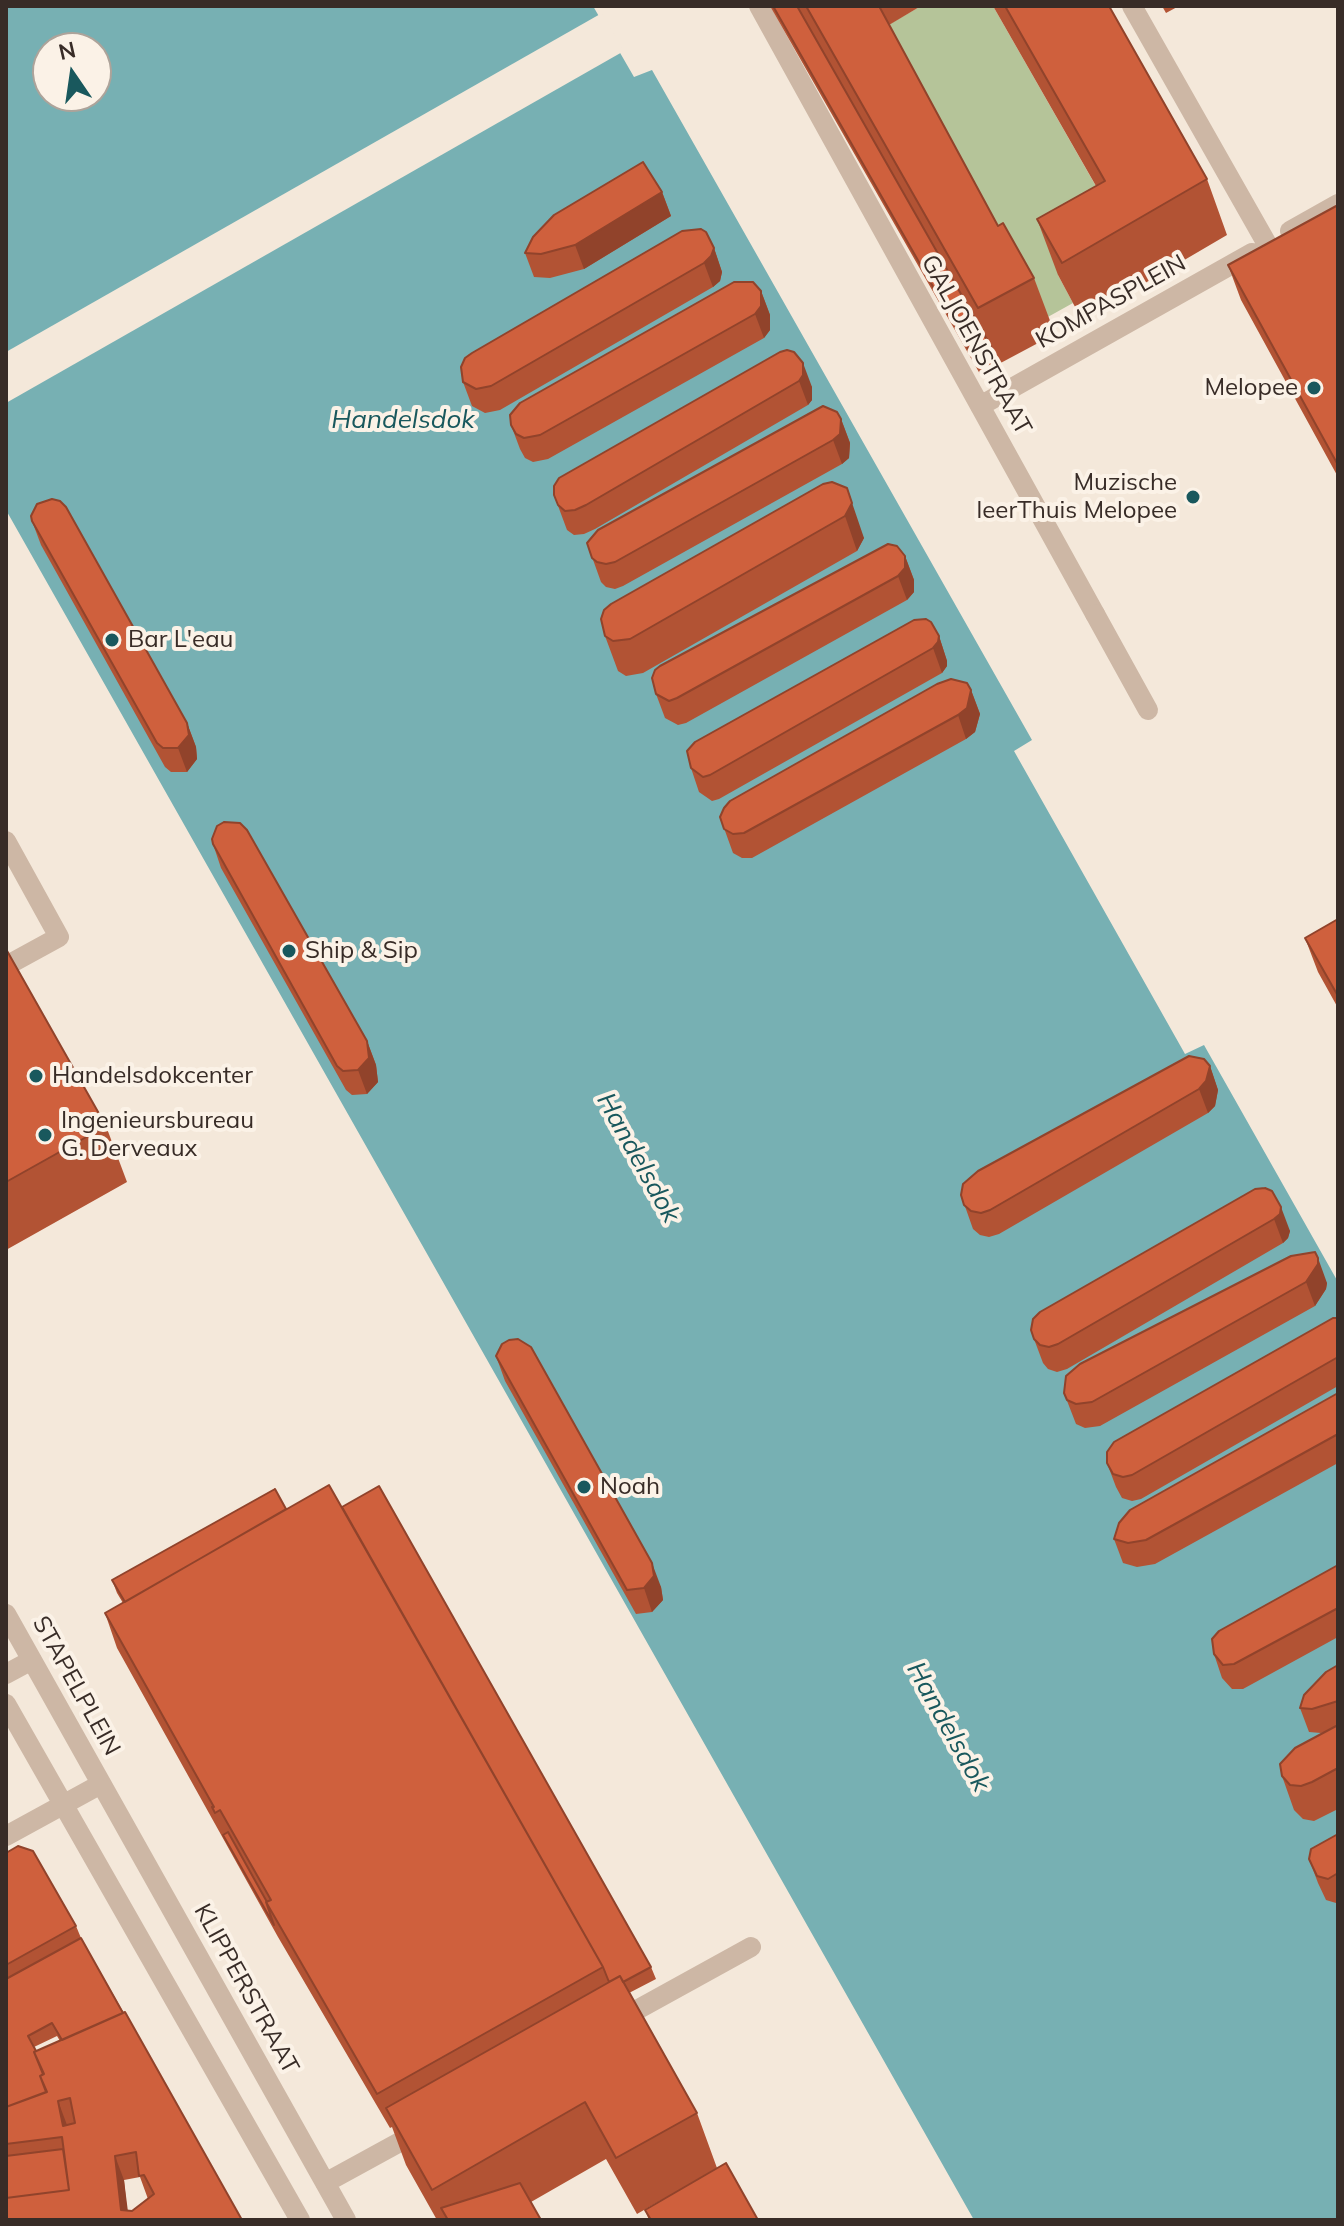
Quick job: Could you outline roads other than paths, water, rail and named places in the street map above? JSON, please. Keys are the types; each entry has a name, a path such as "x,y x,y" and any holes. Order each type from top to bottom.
{"street":[{"name":"GALJOENSTRAAT","path":"759,6 1148,710"},
{"path":"1132,6 1267,244"},
{"name":"KOMPASPLEIN","path":"980,406 1338,204"},
{"path":"6,841 59,937 6,966"},
{"name":"STAPELPLEIN","path":"6,1614 101,1784"},
{"path":"6,1674 32,1660"},
{"path":"6,1704 300,2220"},
{"path":"6,1836 101,1784"},
{"name":"KLIPPERSTRAAT","path":"101,1784 346,2220"},
{"path":"600,2031 751,1947"},
{"path":"325,2183 435,2122"}],"water":[{"name":"Handelsdok","path":"6,6 593,6 634,77 652,70 1032,740 1014,751 1185,1054 1204,1045 1338,1282 1338,2220 974,2220 6,510"}],"place":[{"name":"Melopee","path":"1314,388"},
{"name":"Muzische leerThuis Melopee","path":"1193,497"},
{"name":"Bar L'eau","path":"112,640"},
{"name":"Ship & Sip","path":"289,951"},
{"name":"Handelsdokcenter","path":"36,1076"},
{"name":"Ingenieursbureau G. Derveaux","path":"45,1135"},
{"name":"Noah","path":"584,1487"}]}
